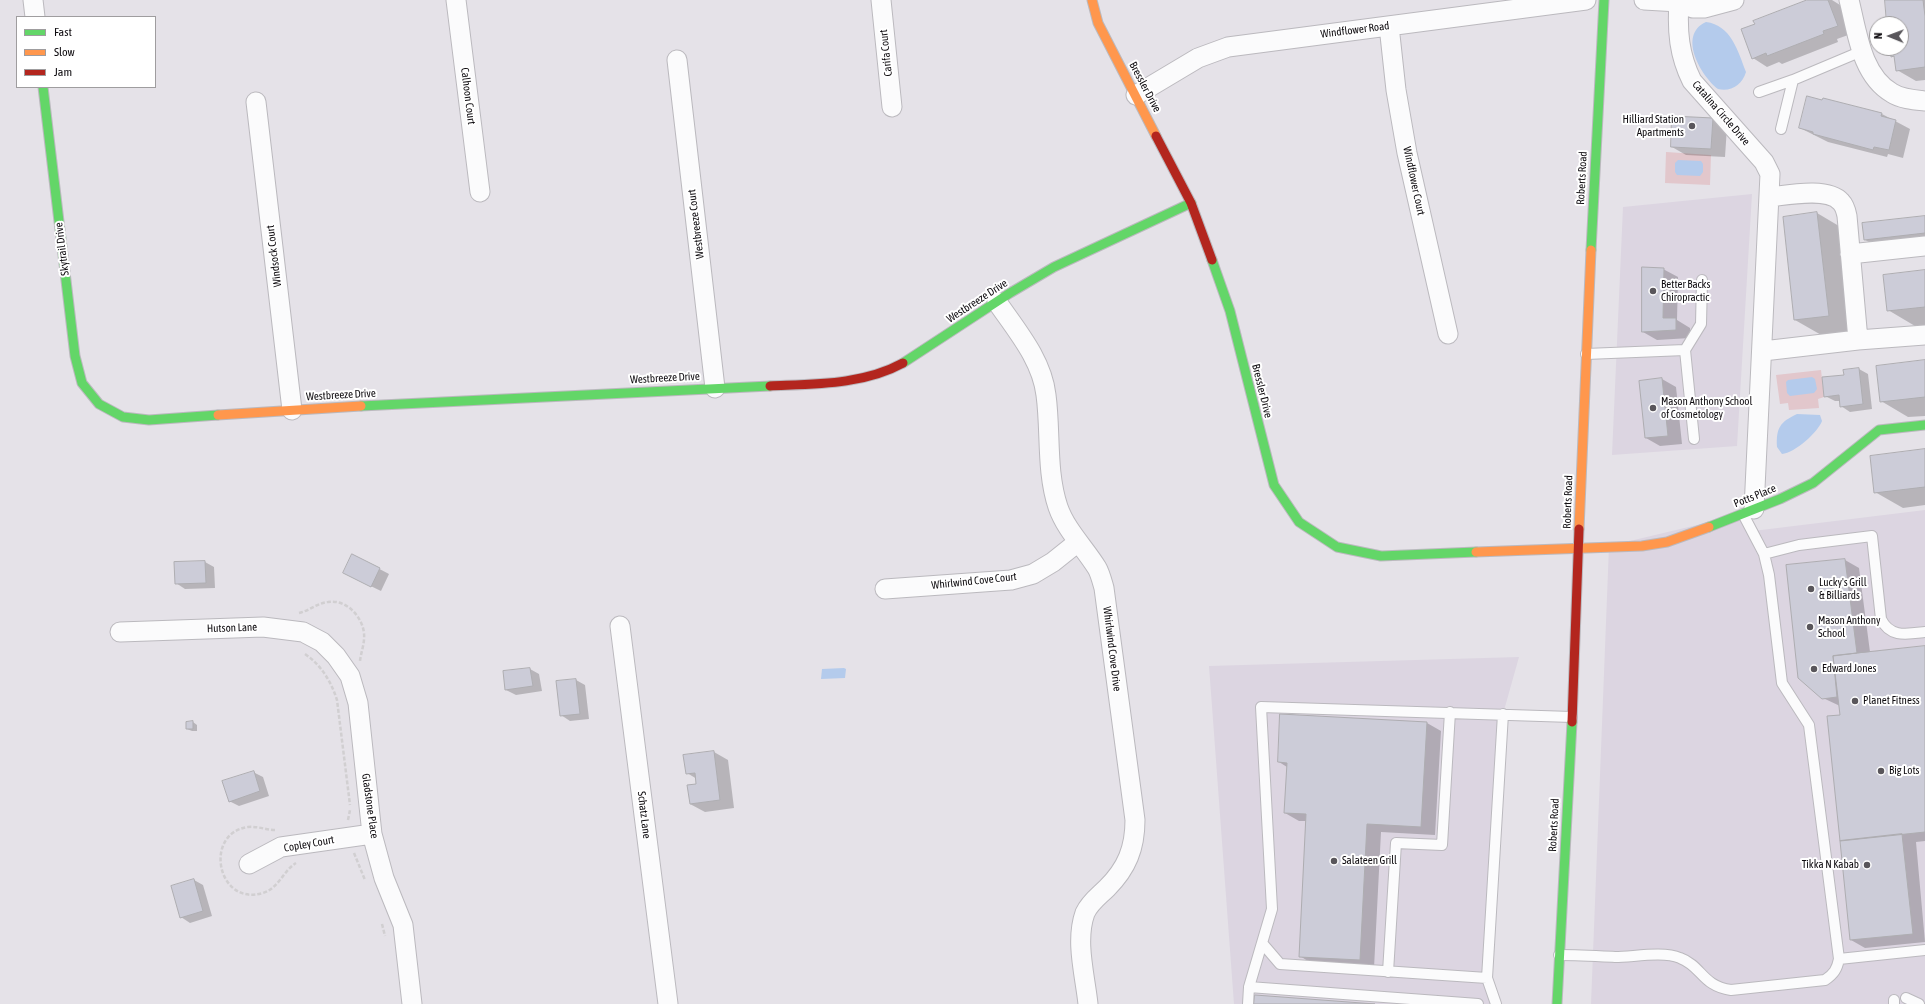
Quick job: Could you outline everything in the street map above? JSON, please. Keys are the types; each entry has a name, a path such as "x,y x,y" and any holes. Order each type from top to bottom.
{"street":[{"path":"33,0 35,16"},
{"name":"Calhoon Court","path":"456,0 480,192"},
{"name":"Carifa Court","path":"881,0 892,107"},
{"name":"Bressler Drive","path":"1092,0 1098,23 1192,203 1230,311 1274,485 1299,522 1337,547 1381,556 1578,548"},
{"name":"Windflower Road","path":"1136,95 1198,58 1228,47 1270,40 1586,0"},
{"name":"Roberts Road","path":"1557,1004 1572,717 1586,354 1604,0"},
{"path":"1644,0 1680,1 1693,8 1704,8 1734,0"},
{"path":"1849,0 1867,66 1880,84 1893,94 1914,100 1925,101"},
{"name":"Catalina Circle Drive","path":"1680,1 1678,34 1679,48 1684,66 1692,81 1768,166 1770,174 1763,351 1748,512"},
{"name":"Windflower Court","path":"1389,26 1396,90 1407,153 1448,334"},
{"name":"Westbreeze Court","path":"677,60 715,388"},
{"name":"Skytrail Drive","path":"43,88 74,356 82,383 99,404"},
{"name":"Windsock Court","path":"256,102 292,410"},
{"path":"1770,197 1808,194 1828,195 1841,202 1847,216 1858,340"},
{"name":"Westbreeze Drive","path":"99,404 122,417 149,420 292,410 818,384 846,381 875,374 913,357 1054,267 1192,203"},
{"path":"1850,254 1925,246"},
{"name":"Whirlwind Cove Drive","path":"998,302 1030,350 1040,371 1046,394 1053,486 1058,506 1065,524 1098,569 1104,588 1135,820 1135,839 1130,857 1107,888 1095,898 1086,911 1081,927 1081,943 1088,1004"},
{"path":"1763,351 1858,340 1925,335"},
{"name":"Potts Place","path":"1578,548 1642,546 1666,542 1694,533 1748,512 1813,483 1877,431 1925,425"},
{"name":"Whirlwind Cove Court","path":"885,589 1011,580 1033,574 1053,562 1078,542"},
{"name":"Schatz Lane","path":"620,626 668,1004"},
{"name":"Hutson Lane","path":"120,632 263,627 303,632 322,642 336,656"},
{"name":"Gladstone Place","path":"336,656 350,676 358,703 372,834 384,878 403,925 412,1004"},
{"name":"Copley Court","path":"249,864 281,847 372,834"}],"lane":[{"path":"1759,92 1793,80 1862,51"},
{"path":"1781,129 1793,80"},
{"path":"1694,439 1685,350 1701,324 1702,280"},
{"path":"1586,354 1685,350"},
{"path":"1559,955 1668,955 1680,958 1689,964 1708,982 1719,988 1731,990 1825,980 1838,968 1840,959 1810,725 1782,683 1770,582 1764,554 1748,512"},
{"path":"1764,554 1799,545 1872,536 1881,619 1884,626 1891,632 1899,634 1925,632"},
{"path":"1248,1004 1249,987 1272,909 1261,707 1572,717"},
{"path":"1388,972 1396,842 1442,845 1450,712"},
{"path":"1496,1004 1487,978 1503,714"},
{"path":"1262,943 1280,964 1487,978"},
{"path":"1840,959 1925,950"},
{"path":"1249,987 1478,1004"},
{"path":"1906,998 1919,1004"}],"path":[{"path":"297,613 306,611 326,602 344,604 355,612 364,632 360,666"},
{"path":"302,652 312,659 324,671 333,687 337,700 351,812 348,820 341,822"},
{"path":"278,830 247,827 234,832 226,840 221,852 220,863 223,875 230,885 238,892 251,895 263,893 275,887 289,868 298,862"},
{"path":"346,854 354,853 368,887"},
{"path":"381,919 386,938"}],"shaded area":[{"path":"1666,152 1711,155 1710,185 1665,183"},
{"path":"1752,194 1737,446 1612,455 1623,207"},
{"path":"1821,370 1824,397 1818,399 1819,408 1789,410 1788,403 1780,404 1776,375"},
{"path":"1925,510 1925,1004 1591,1004 1609,546 1743,514 1753,531"},
{"path":"1519,657 1503,714 1487,978 1496,1004 1234,1004 1209,666"}],"water":[{"path":"1706,22 1715,24 1728,34 1740,56 1746,72 1742,81 1732,88 1723,90 1718,89 1711,83 1699,66 1695,56 1693,36 1697,28"},
{"path":"1678,160 1701,161 1703,164 1703,172 1700,176 1677,175 1675,172 1675,163"},
{"path":"1812,377 1815,379 1817,389 1814,393 1790,396 1787,393 1786,382 1788,380"},
{"path":"1797,414 1820,415 1822,421 1816,431 1799,446 1787,453 1782,454 1777,447 1778,430 1783,423"},
{"path":"822,669 846,669 845,678 821,679"}],"building":[{"path":"1807,0 1828,0 1838,26 1823,31 1824,34 1767,56 1766,53 1752,59 1741,29 1755,24 1753,21"},
{"path":"1885,0 1923,0 1925,16 1925,67 1896,71 1894,56 1909,56 1909,16 1886,16"},
{"path":"1807,96 1822,100 1823,98 1882,113 1881,116 1896,120 1889,150 1874,147 1873,150 1813,134 1813,132 1799,128"},
{"name":"Hilliard Station Apartments","path":"1672,116 1713,118 1711,149 1671,147"},
{"path":"1817,212 1829,316 1794,320 1783,217"},
{"path":"1925,216 1925,233 1864,240 1862,223"},
{"name":"Better Backs Chiropractic","path":"1642,267 1664,268 1663,318 1676,318 1676,330 1642,332"},
{"path":"1925,270 1925,307 1887,311 1883,275"},
{"path":"1925,360 1925,397 1880,402 1876,366"},
{"path":"1859,368 1863,404 1840,407 1839,395 1824,397 1822,377 1844,375 1843,370"},
{"name":"Mason Anthony School of Cosmetology","path":"1662,378 1668,436 1645,438 1639,381"},
{"path":"1925,449 1925,487 1874,493 1870,456"},
{"path":"352,554 380,568 371,587 343,573"},
{"path":"1845,559 1857,653 1833,656 1837,697 1822,699 1798,678 1786,565"},
{"path":"205,561 206,583 175,584 174,562"},
{"path":"1925,646 1925,832 1840,841 1827,716 1840,715 1833,656"},
{"path":"530,668 533,686 505,690 503,671"},
{"path":"576,679 580,714 560,716 556,681"},
{"path":"1280,714 1427,722 1421,827 1367,824 1360,960 1299,957 1306,814 1284,813 1287,763 1278,762"},
{"path":"193,721 193,729 186,729 186,722"},
{"path":"714,751 720,800 690,804 687,785 696,784 695,773 686,774 683,755"},
{"path":"254,771 260,791 229,802 222,781"},
{"path":"1902,834 1913,934 1850,940 1840,841"},
{"path":"194,879 203,911 180,918 171,886"},
{"path":"1255,995 1375,1004 1254,1004"}],"traffic: fast":[{"path":"1591,250 1604,0"},
{"path":"43,88 75,356 82,383 99,404 123,417 149,420 218,415"},
{"path":"903,363 1010,293 1054,267 1191,203"},
{"path":"1212,260 1230,311 1274,485 1299,522 1337,547 1381,556 1476,552"},
{"path":"361,406 770,386"},
{"path":"1709,527 1780,499 1813,483 1879,430 1925,425"},
{"path":"1557,1004 1572,722"}],"traffic: slow":[{"path":"1092,0 1098,23 1156,136"},
{"path":"1579,529 1591,250"},
{"path":"218,415 361,406"},
{"path":"1476,552 1642,546 1667,542 1709,527"}],"traffic: jam":[{"path":"1156,136 1191,203 1212,260"},
{"path":"770,386 838,382 872,376 903,363"},
{"path":"1572,722 1579,529"}],"place":[{"name":"Hilliard Station Apartments","path":"1692,126"},
{"name":"Better Backs Chiropractic","path":"1653,291"},
{"name":"Mason Anthony School of Cosmetology","path":"1653,408"},
{"name":"Lucky's Grill & Billiards","path":"1811,589"},
{"name":"Mason Anthony School","path":"1810,627"},
{"name":"Edward Jones","path":"1814,669"},
{"name":"Planet Fitness","path":"1855,701"},
{"name":"Big Lots","path":"1881,771"},
{"name":"Salateen Grill","path":"1334,861"},
{"name":"Tikka N Kabab","path":"1867,865"}]}
